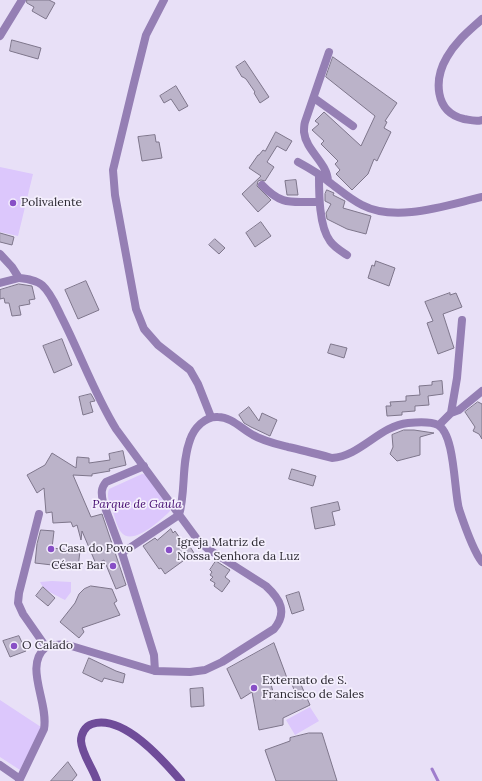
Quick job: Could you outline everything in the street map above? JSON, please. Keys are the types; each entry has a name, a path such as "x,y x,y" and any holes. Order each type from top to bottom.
{"main road":[{"path":"97,781 81,740 83,731 89,725 98,722 115,726 129,732 149,747 181,781"}],"street":[{"path":"0,36 22,0"},
{"path":"164,0 146,35 113,170 115,195 136,309 144,328 158,345 190,370 198,384 211,417"},
{"path":"482,19 458,39 446,58 440,77 438,92 442,103 448,112 459,118 476,121 482,120"},
{"path":"328,181 328,175 312,150 304,132 305,122 329,52"},
{"path":"314,98 352,126"},
{"path":"298,162 328,181 362,206 379,211 412,212 482,197"},
{"path":"319,176 319,202 326,236 330,242 347,255"},
{"path":"262,185 271,194 289,202 319,202"},
{"path":"0,254 12,267 19,278"},
{"path":"0,283 19,278 36,281 43,285 49,292 106,412 116,428 197,539 208,549 266,586 274,594 280,604 282,614 279,623 274,629 222,662 205,670 190,672 155,671 68,645 58,644 46,647 40,652 35,669 45,711 46,720 44,729 19,780 0,765"},
{"path":"450,413 457,372 462,320"},
{"path":"439,425 450,413 459,410 482,391"},
{"path":"122,554 179,515 182,506 185,459 190,439 196,428 211,417 225,418 253,436 264,441 332,458 350,454 392,427 407,423 425,422 439,425 446,435 451,448 459,509 468,533 482,562"},
{"path":"144,466 106,482 102,487 101,494 154,655 155,671"},
{"path":"39,514 19,593 18,603 46,647"}],"green space":[{"name":"Polivalente","path":"0,167 33,174 18,236 0,232"},
{"name":"Parque de Gaula","path":"142,474 147,475 170,508 170,511 153,526 139,534 126,536 121,532 117,525 108,492 109,489"},
{"path":"40,582 71,582 71,592 65,600 47,590"},
{"path":"0,700 41,727 20,770 0,757"},
{"path":"310,707 319,721 295,735 286,720"}],"building":[{"path":"27,0 49,0 55,3 46,19 32,11 34,7 27,3"},
{"path":"12,40 41,48 38,59 10,51"},
{"path":"333,57 397,103 385,121 387,122 384,128 391,132 377,161 374,159 368,174 352,190 336,174 340,170 335,164 338,161 321,144 324,141 312,130 319,124 315,121 324,112 361,146 375,116 326,77"},
{"path":"245,61 269,97 260,103 254,93 255,92 246,79 242,77 236,67"},
{"path":"176,86 188,106 179,111 171,99 164,103 160,96"},
{"path":"276,132 292,141 286,151 277,146 267,162 274,167 265,181 258,181 257,186 271,200 258,212 242,194 261,176 249,168 258,155 263,150 265,151"},
{"path":"155,135 156,142 159,142 162,158 142,161 138,137"},
{"path":"296,180 298,195 287,195 285,181"},
{"path":"327,190 345,201 343,208 371,216 366,234 347,229 327,219 326,213 331,204 325,201 325,194"},
{"path":"261,222 271,236 255,247 246,233"},
{"path":"0,233 14,237 12,245 0,242"},
{"path":"215,239 225,248 219,254 209,245"},
{"path":"376,261 395,268 389,286 368,278 372,265 374,266"},
{"path":"86,281 99,310 78,319 65,290"},
{"path":"19,284 32,286 35,299 29,300 30,304 19,306 21,315 12,316 9,303 5,303 4,298 0,299 0,290"},
{"path":"450,293 450,295 456,293 462,307 443,314 454,348 438,354 427,323 433,321 425,302"},
{"path":"62,339 72,365 54,373 43,346"},
{"path":"331,344 347,348 344,358 328,353"},
{"path":"442,381 443,394 428,396 429,405 415,406 415,411 402,412 402,415 387,416 386,406 391,406 390,402 406,401 406,396 420,395 419,386 432,385 432,382"},
{"path":"91,394 95,401 90,402 93,412 83,415 79,397"},
{"path":"478,402 482,404 482,439 479,434 473,431 475,427 465,412"},
{"path":"249,407 259,421 262,413 277,420 270,436 244,423 239,415"},
{"path":"404,430 434,433 420,437 420,455 397,461 390,454 393,447 392,435"},
{"path":"123,451 126,465 109,469 110,471 92,474 92,476 73,475 91,517 102,514 126,585 116,589 104,560 96,564 82,531 81,540 77,525 73,527 71,522 53,523 52,512 46,513 44,488 37,493 27,475 45,465 52,453 76,468 77,457 89,458 89,463 110,460 109,454"},
{"path":"292,469 316,476 313,486 289,479"},
{"path":"338,502 340,510 332,512 335,525 315,529 311,508"},
{"name":"Igreja Matriz de Nossa Senhora da Luz","path":"171,529 173,533 175,531 186,547 189,545 194,553 165,574 161,568 159,569 143,546 155,538 157,540"},
{"name":"Casa do Povo","path":"41,530 54,531 52,548 80,551 78,568 35,563 37,544"},
{"path":"216,561 230,570 225,577 230,581 222,592 214,586 215,583 210,580 213,577 210,575 212,572 210,570"},
{"path":"91,586 112,589 117,601 114,603 120,615 82,628 84,632 79,638 60,622 75,603 79,594 84,589"},
{"path":"43,587 55,598 48,606 36,596"},
{"path":"299,592 304,610 292,614 286,596"},
{"name":"O Calado","path":"19,636 26,651 10,657 3,641"},
{"name":"Externato de S. Francisco de Sales","path":"274,643 287,678 271,684 275,700 295,692 291,682 298,678 310,705 283,718 283,725 259,730 252,692 241,699 227,669"},
{"path":"89,658 125,674 123,683 104,678 102,682 83,673"},
{"path":"203,688 204,706 191,707 190,689"},
{"path":"309,733 322,733 337,781 276,781 265,750 290,741 290,738"},
{"path":"68,762 77,775 72,781 51,781"}],"waterway":[{"path":"432,769 438,781"}],"place":[{"name":"Polivalente","path":"13,203"},
{"name":"Casa do Povo","path":"51,549"},
{"name":"Igreja Matriz de Nossa Senhora da Luz","path":"169,550"},
{"name":"César Bar","path":"113,566"},
{"name":"O Calado","path":"14,646"},
{"name":"Externato de S. Francisco de Sales","path":"254,688"}]}
